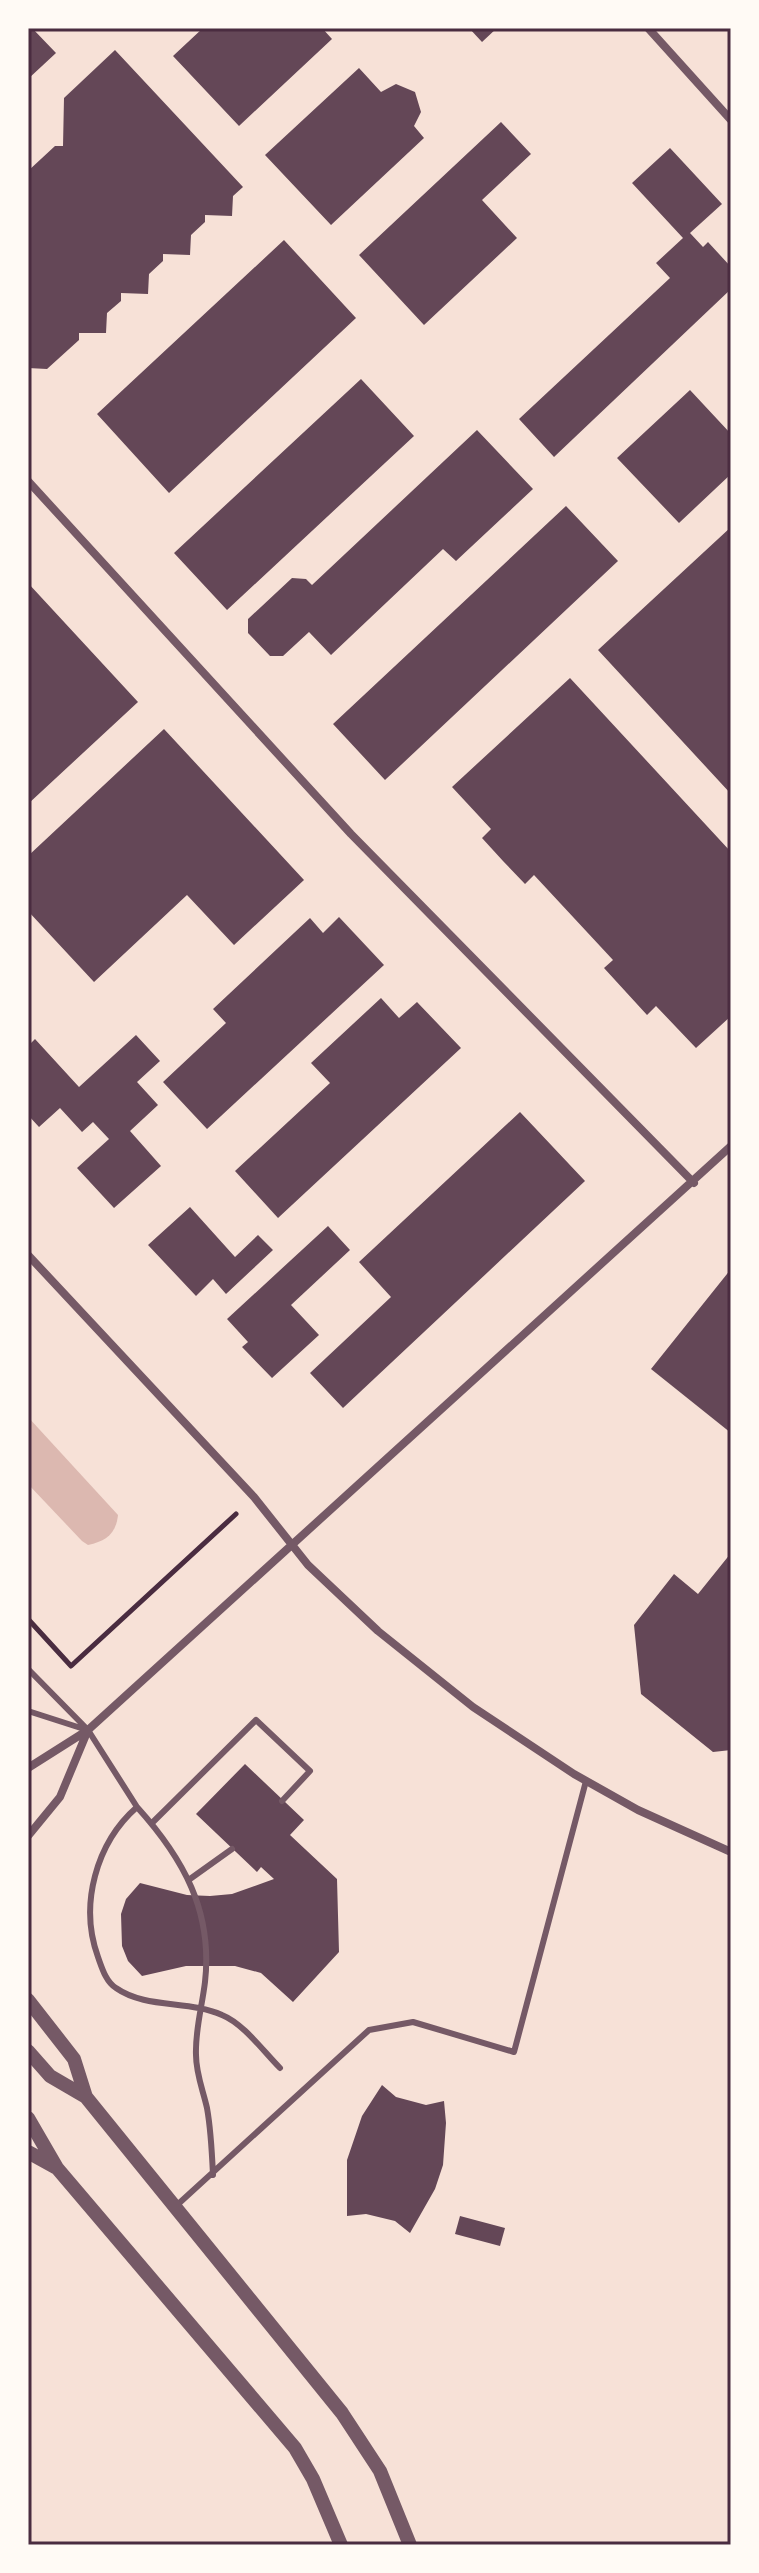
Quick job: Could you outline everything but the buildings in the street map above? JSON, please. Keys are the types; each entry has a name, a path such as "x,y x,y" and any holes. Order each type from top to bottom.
{"street":[{"path":"648,28 731,120"},
{"path":"28,481 351,834 694,1183"},
{"path":"28,1768 88,1730 694,1183 731,1146"},
{"path":"28,1255 254,1497 290,1545 378,1631 498,1725 586,1781 638,1810 731,1852"},
{"path":"28,1836 60,1797 88,1730"},
{"path":"28,2000 74,2059 86,2097 173,2209 342,2413 380,2471 410,2545"},
{"path":"28,2051 50,2076 86,2097"},
{"path":"28,2118 57,2168 282,2431 313,2479 341,2545"},
{"path":"28,2152 57,2168"}],"lane":[{"path":"28,1669 88,1730 137,1807 165,1838 190,1879 199,1901 206,1955 196,2056 206,2108 213,2175"},
{"path":"28,1711 88,1730"},
{"path":"152,1823 256,1720 310,1771 282,1801"},
{"path":"173,2209 357,2039 382,2025 413,2022 514,2052 586,1781"},
{"path":"137,1807 112,1836 93,1880 91,1929 96,1952 114,1988 135,1997 200,2008 230,2019 280,2068"},
{"path":"190,1879 232,1849"}],"path":[{"path":"28,1619 71,1666 254,1497"}],"shaded area":[{"path":"28,1417 118,1515 115,1527 105,1539 88,1545 82,1541 28,1484"}]}
